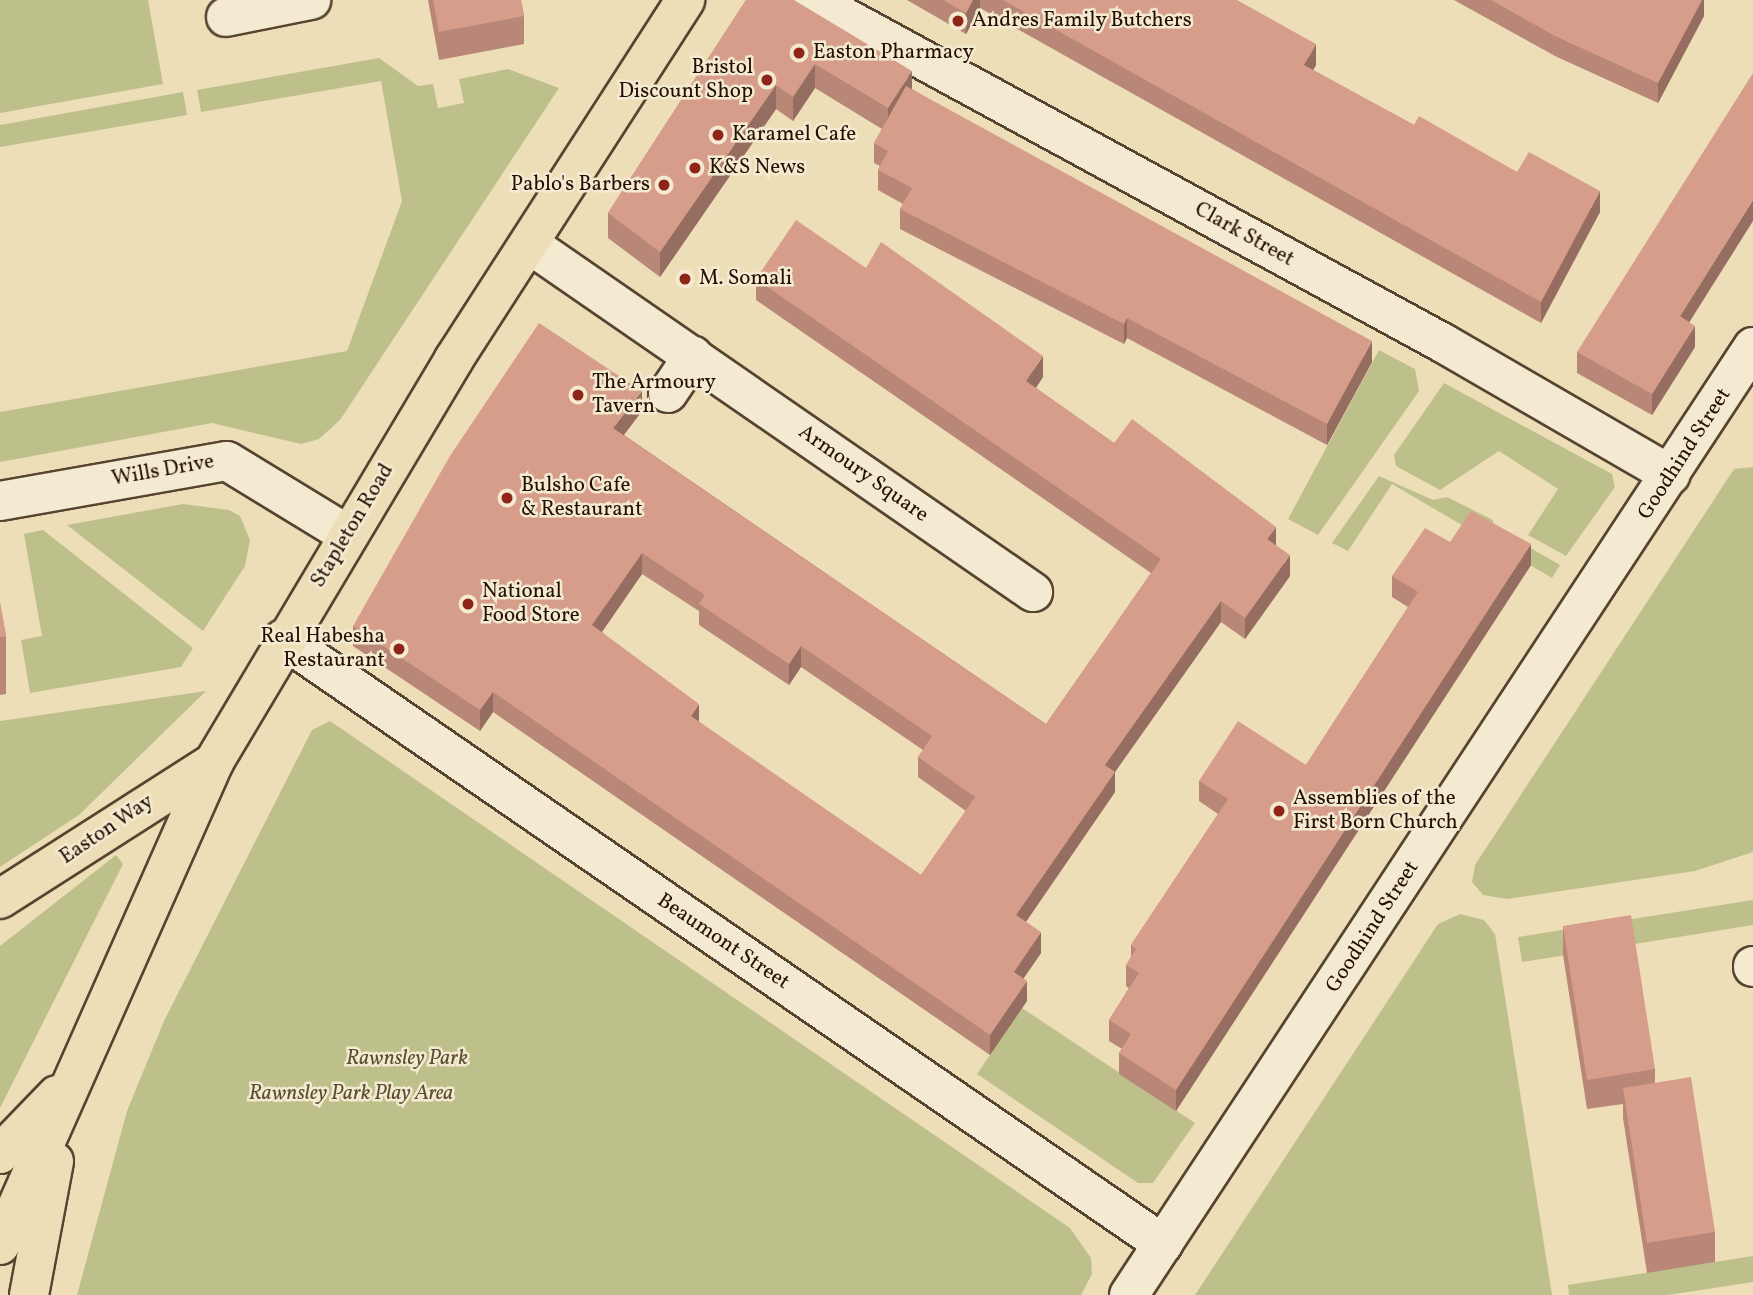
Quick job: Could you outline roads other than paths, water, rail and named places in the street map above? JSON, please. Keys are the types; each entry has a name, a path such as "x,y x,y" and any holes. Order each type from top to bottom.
{"main road":[{"name":"Stapleton Road","path":"0,1245 214,762 283,639 454,359 532,246 685,0"},
{"name":"Easton Way","path":"0,899 214,762"},
{"name":"Stapleton Road","path":"0,1154 71,1081"},
{"path":"29,1295 71,1081"}],"street":[{"path":"226,17 310,0"},
{"name":"Clark Street","path":"813,0 1443,343 1671,475"},
{"name":"Armoury Square","path":"532,246 1033,592"},
{"name":"Goodhind Street","path":"1129,1295 1753,347"},
{"path":"668,393 693,356"},
{"name":"Wills Drive","path":"0,501 227,461 348,535"},
{"name":"Beaumont Street","path":"283,639 1163,1244"}],"place":[{"name":"Andres Family Butchers","path":"958,21"},
{"name":"Easton Pharmacy","path":"799,53"},
{"name":"Bristol Discount Shop","path":"767,80"},
{"name":"Karamel Cafe","path":"718,135"},
{"name":"K&S News","path":"695,168"},
{"name":"Pablo's Barbers","path":"664,185"},
{"name":"M. Somali","path":"685,279"},
{"name":"The Armoury Tavern","path":"578,395"},
{"name":"Bulsho Cafe & Restaurant","path":"507,498"},
{"name":"National Food Store","path":"468,604"},
{"name":"Real Habesha Restaurant","path":"399,649"},
{"name":"Assemblies of the First Born Church","path":"1279,811"}],"park label":[{"name":"Rawnsley Park","path":"407,1059"},
{"name":"Rawnsley Park Play Area","path":"351,1094"}]}
